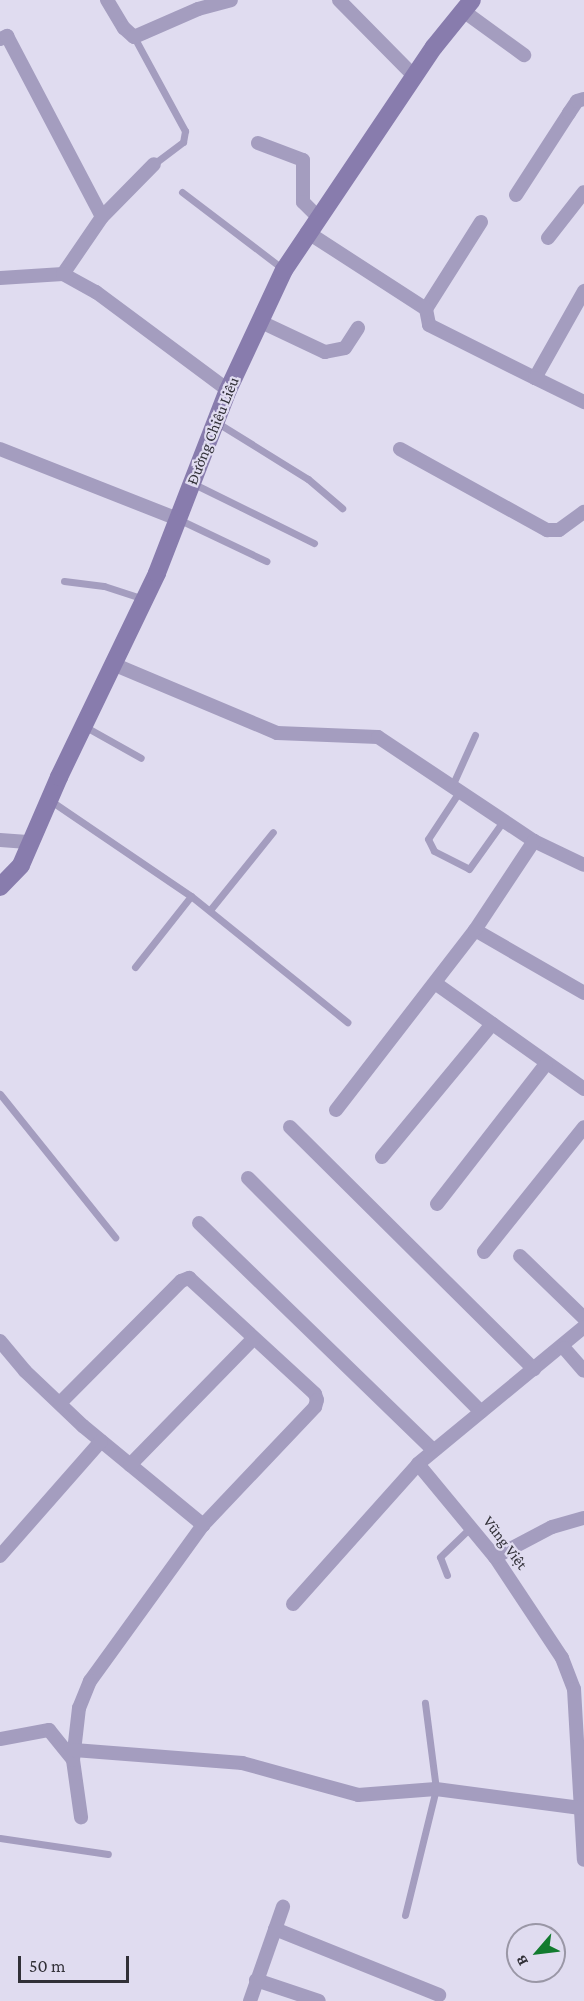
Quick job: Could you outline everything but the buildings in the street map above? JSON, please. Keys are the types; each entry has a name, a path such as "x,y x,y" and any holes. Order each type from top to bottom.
{"street":[{"path":"109,1 124,28 134,38 198,9 231,0"},
{"path":"339,0 414,76"},
{"path":"467,5 524,55"},
{"name":"Đường Chiêu Liêu","path":"0,887 21,865 83,725 144,599 228,390 284,270 307,232 414,76 467,5"},
{"path":"0,39 7,36 102,217"},
{"path":"516,195 568,113 577,101 584,99"},
{"path":"258,143 303,160 303,202 318,217"},
{"path":"63,274 102,217 154,164"},
{"path":"549,238 584,192"},
{"path":"481,222 426,309 429,325 584,402"},
{"path":"307,232 426,309"},
{"path":"0,278 63,274 96,292 228,390"},
{"path":"535,378 580,306 584,291"},
{"path":"259,321 325,352 345,348 358,328"},
{"path":"0,449 178,519"},
{"path":"400,449 547,530 560,530 584,512"},
{"path":"113,664 277,733 378,736 534,841 583,862"},
{"path":"0,840 31,842"},
{"path":"336,1110 475,930 534,841"},
{"path":"475,930 584,993"},
{"path":"435,983 584,1089"},
{"path":"382,1156 492,1024"},
{"path":"437,1204 546,1064"},
{"path":"484,1252 584,1126"},
{"path":"290,1127 534,1369"},
{"path":"248,1178 481,1412"},
{"path":"199,1224 432,1449"},
{"path":"520,1256 584,1318"},
{"path":"60,1403 181,1281 189,1278 315,1394 315,1407 203,1526 90,1681 79,1708 73,1755 81,1817"},
{"path":"293,1604 432,1449 564,1348 584,1327"},
{"path":"130,1465 254,1338"},
{"path":"0,1341 100,1441 203,1526"},
{"path":"564,1348 584,1371"},
{"path":"0,1556 100,1441"},
{"name":"Vũng Việt","path":"418,1464 472,1526 540,1621 574,1689 582,1791 584,1860"},
{"path":"495,1557 552,1527 584,1518"},
{"path":"0,1739 49,1730 73,1755 242,1763 358,1794 436,1789 581,1808"},
{"path":"250,2001 283,1907"},
{"path":"275,1929 439,1995"},
{"path":"256,1980 319,2001"}],"lane":[{"path":"134,38 185,131 183,142 154,164"},
{"path":"182,192 284,270"},
{"path":"216,422 308,479 342,507"},
{"path":"192,483 314,543"},
{"path":"178,519 266,561"},
{"path":"64,580 104,586 144,599"},
{"path":"83,725 141,758"},
{"path":"475,735 456,788 428,839 434,850 469,869 504,820"},
{"path":"50,800 210,910 347,1022"},
{"path":"210,910 273,832"},
{"path":"135,967 191,896"},
{"path":"0,1094 115,1237"},
{"path":"447,1575 440,1557 472,1526"},
{"path":"405,1915 436,1789 425,1703"},
{"path":"0,1838 108,1854"}]}
